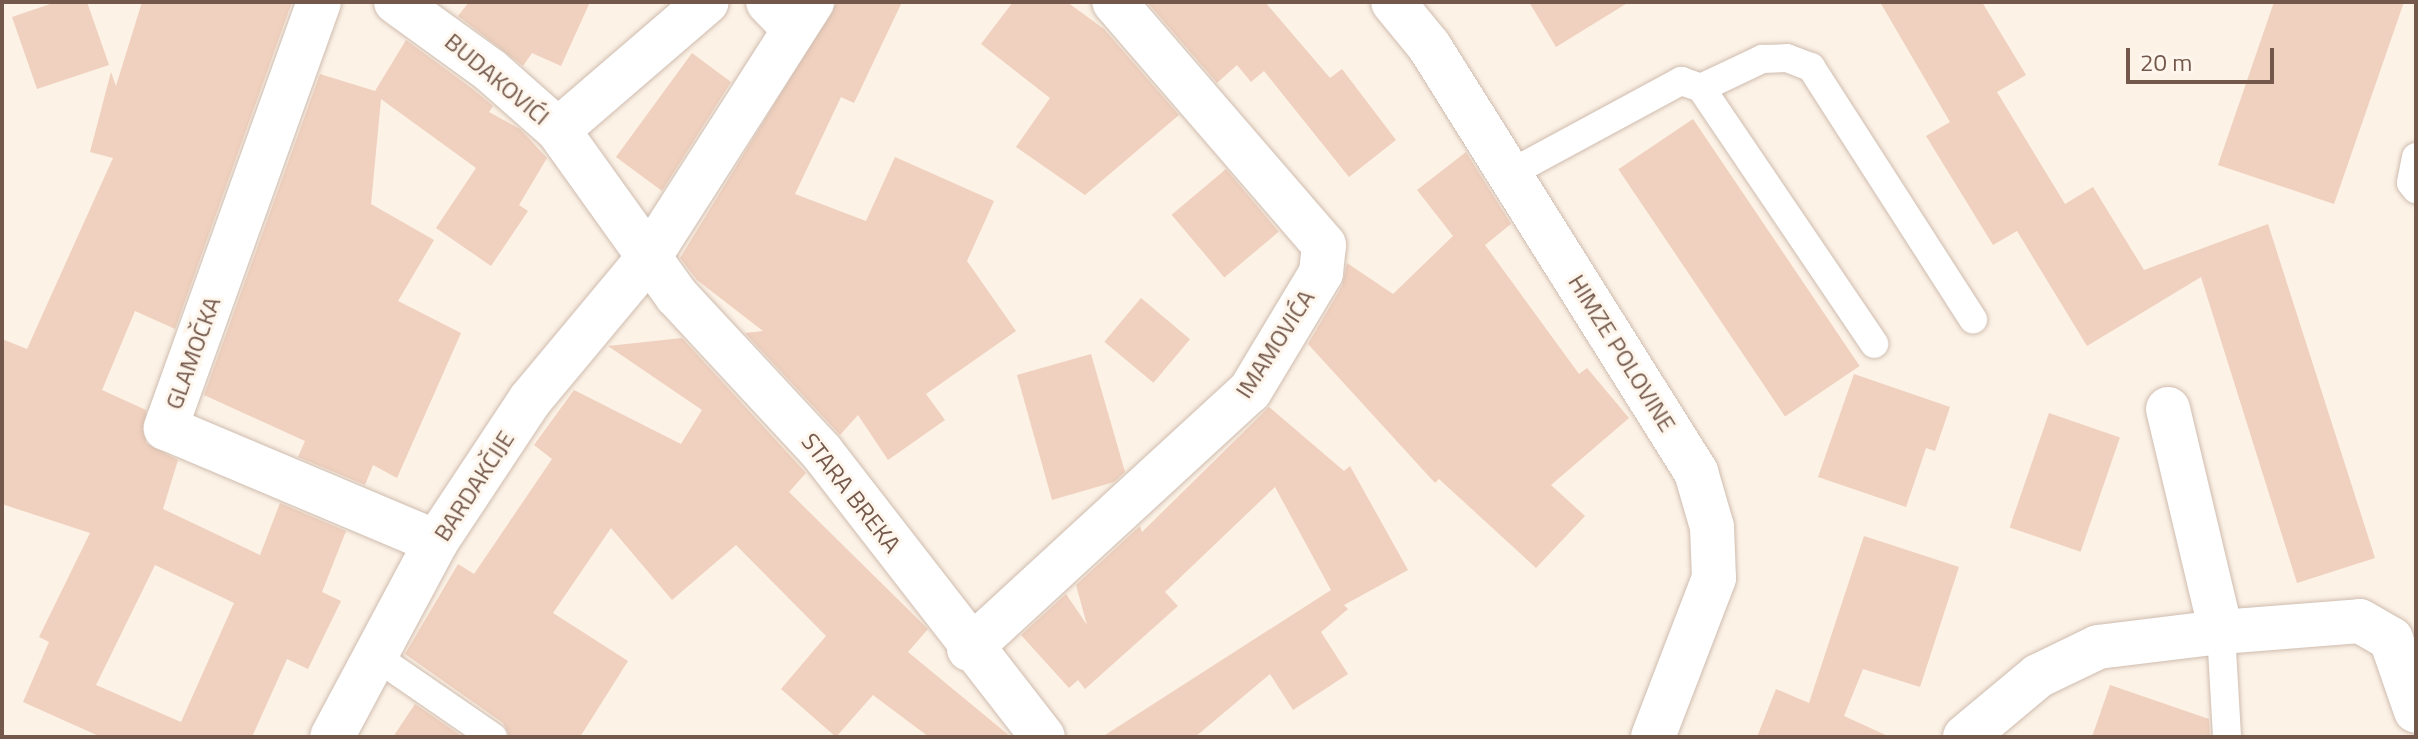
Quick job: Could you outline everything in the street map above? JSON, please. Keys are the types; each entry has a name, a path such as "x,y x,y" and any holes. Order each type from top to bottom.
{"street":[{"name":"GLAMOČKA","path":"319,2 166,428 436,542"},
{"name":"BUDAKOVIĆI","path":"396,2 490,70 558,130"},
{"path":"649,257 558,130 707,2"},
{"name":"IMAMOVIĆA","path":"969,649 1250,391 1321,273 1324,245 1114,2"},
{"name":"HIMZE POLOVINE","path":"1393,2 1509,174 1696,472 1712,527 1714,578 1653,737"},
{"name":"BARDAKČIJE","path":"332,737 436,542 530,400 649,257 791,11"},
{"name":"STARA BREKA","path":"649,257 677,296 821,451 969,649 1043,737"},
{"path":"2168,409 2221,632"},
{"path":"1965,737 2038,676 2098,647 2221,632 2360,621 2391,639 2416,711"}],"lane":[{"path":"1701,88 1762,59 1787,58 1811,67 1973,319"},
{"path":"1509,174 1681,81 1701,88 1874,344"},
{"path":"2416,157 2411,183 2416,189"},
{"path":"2221,632 2227,737"},
{"path":"375,656 493,737"}],"building":[{"path":"56,2 87,2 109,65 37,89 12,17"},
{"path":"142,2 292,2 175,329 135,311 102,390 146,410 146,443 178,460 163,509 260,555 280,503 346,531 322,592 341,601 308,669 287,659 252,737 101,737 23,702 49,642 39,637 90,533 2,504 2,339 27,349 113,158 90,152 111,72 116,86","holes":["155,565 234,603 181,722 96,685"]},
{"path":"469,2 590,2 561,66 532,53 523,66 458,16"},
{"path":"837,2 902,2 854,103 841,97 795,194 866,221 895,157 994,201 967,261 1016,331 926,394 945,420 888,460 858,415 840,435 745,333 763,331 697,280 680,258"},
{"path":"1013,2 1067,2 1104,29 1179,115 1085,195 1016,147 1050,98 981,44"},
{"path":"1147,2 1265,2 1330,78 1342,69 1396,140 1349,177 1264,71 1251,82 1237,65 1217,83"},
{"path":"1529,2 1629,2 1556,47"},
{"path":"1880,2 1982,2 2026,75 1997,92 2065,204 2093,187 2144,270 2268,224 2375,558 2297,583 2201,277 2087,346 2017,231 1993,245 1926,136 1950,122"},
{"path":"2274,2 2404,2 2334,204 2218,165"},
{"path":"406,40 474,90 493,106 489,112 520,129 547,158 519,205 528,211 491,266 436,228 476,168 381,99 371,204 434,240 398,301 461,333 397,478 373,465 365,485 298,457 305,441 204,395 320,74 375,91"},
{"path":"692,53 731,82 662,191 616,157"},
{"path":"1693,119 1860,366 1785,416 1618,169"},
{"path":"1466,152 1511,224 1485,245 1579,374 1587,368 1629,418 1551,485 1585,516 1536,568 1439,479 1435,483 1308,344 1342,286 1347,263 1393,294 1453,236 1417,190"},
{"path":"1226,169 1279,232 1224,277 1172,215"},
{"path":"1141,298 1190,339 1153,383 1104,342"},
{"path":"682,338 806,473 789,492 928,629 908,652 1011,737 929,737 873,695 836,737 781,689 826,636 736,545 672,600 611,528 553,613 628,661 580,737 510,737 503,723 405,654 458,564 474,574 552,459 534,445 574,390 681,444 702,410 608,346"},
{"path":"1091,354 1125,472 1114,482 1052,500 1017,375"},
{"path":"1854,374 1950,407 1935,451 1926,448 1906,507 1818,477"},
{"path":"1269,407 1344,471 1350,466 1408,570 1344,605 1348,609 1321,632 1348,674 1293,710 1270,674 1195,737 1102,737 1331,590 1275,487 1165,592 1178,606 1085,689 1078,680 1069,688 1021,635 1066,594 1087,625 1076,585 1140,526 1142,532"},
{"path":"2049,413 2120,437 2081,552 2010,527"},
{"path":"1864,536 1959,567 1920,687 1863,669 1844,716 1890,737 1757,737 1776,689 1809,703"},
{"path":"2110,685 2209,719 2210,737 2092,737"},
{"path":"415,704 463,737 393,737"}]}
